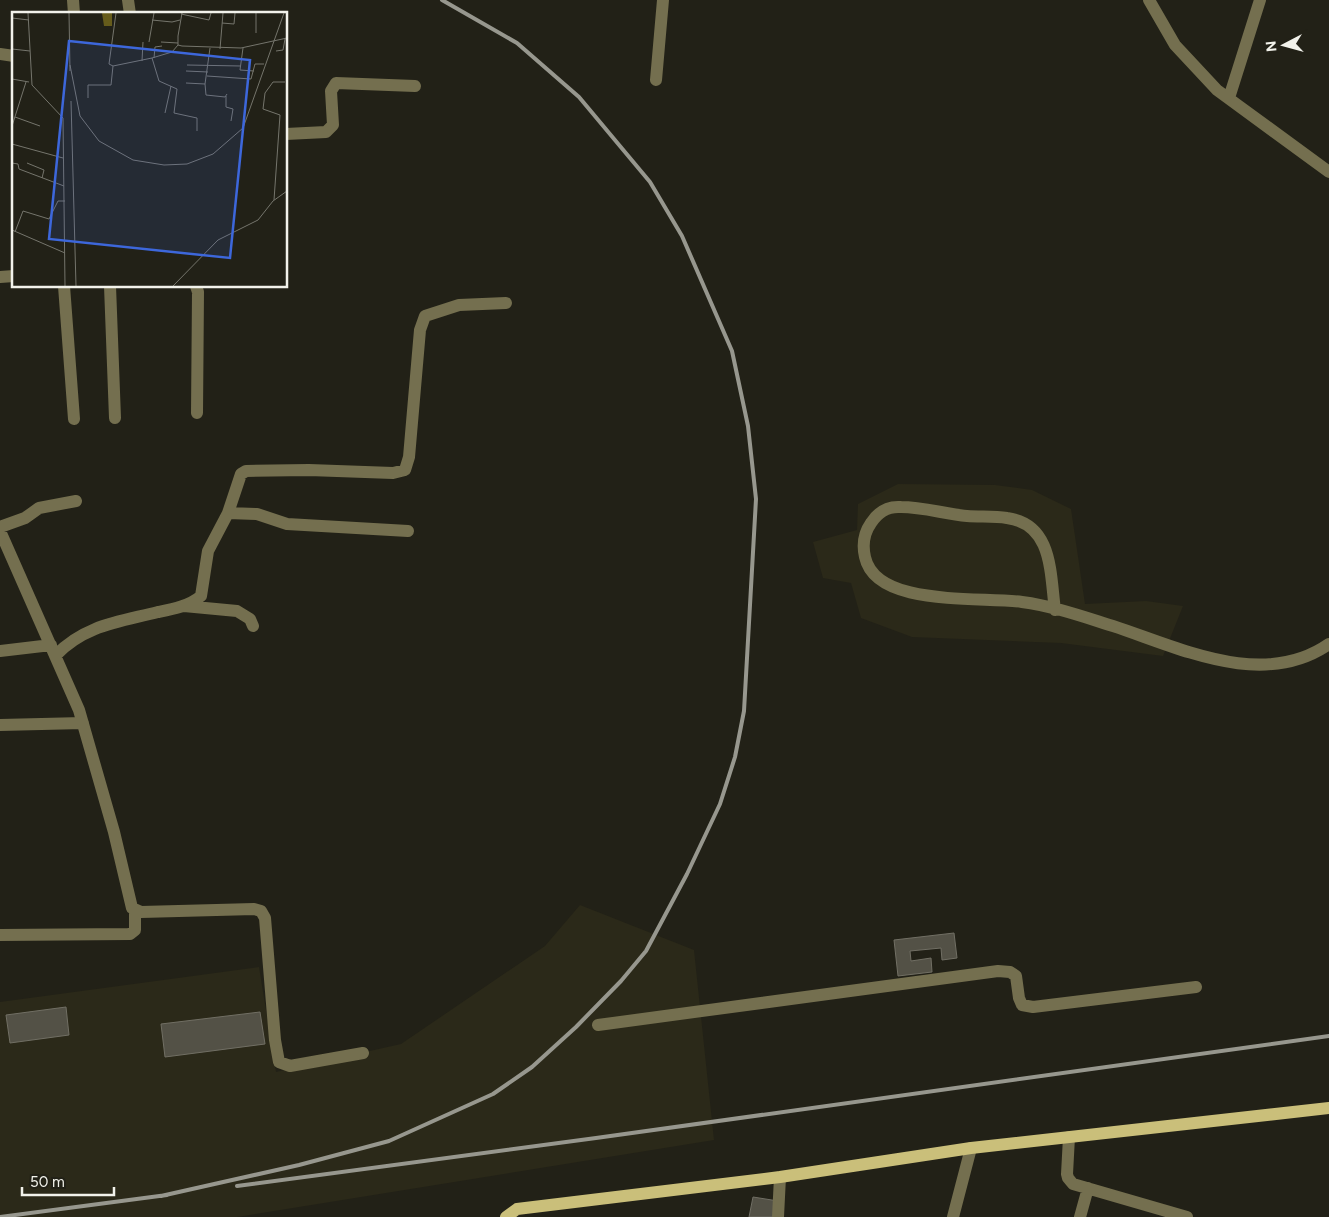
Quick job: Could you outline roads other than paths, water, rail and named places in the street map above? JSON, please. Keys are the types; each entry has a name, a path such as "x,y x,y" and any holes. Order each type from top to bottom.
{"main road":[{"path":"506,1217 518,1209 780,1177 970,1148 1329,1108"}],"street":[{"path":"656,80 663,0"},
{"path":"1149,0 1175,45 1217,90 1329,172"},
{"path":"1228,98 1260,0"},
{"path":"288,134 326,132 330,130 333,125 331,91 336,83 415,86"},
{"path":"64,288 74,419"},
{"path":"110,288 115,418"},
{"path":"197,288 198,413"},
{"path":"0,651 54,650 95,628 184,606 201,596 208,551 228,513 241,474 246,470 393,473 405,470 409,457 420,330 425,316 459,305 506,303"},
{"path":"0,935 130,934 135,930 135,911 130,902 114,832 83,723 54,650 0,529 25,518 39,508 76,501"},
{"path":"1055,610 1044,546 1040,535 1027,524 1007,518 966,516 900,506 888,508 879,514 864,537 863,549 866,563 874,575 882,583 917,594 1023,602 1055,610 1216,660 1239,664 1286,662 1308,655 1329,644"},
{"path":"228,513 257,514 287,524 408,530"},
{"path":"184,606 237,612 250,619 253,626"},
{"path":"0,725 83,723"},
{"path":"135,911 254,909 261,912 265,918 275,1040 279,1062 290,1066 363,1053"},
{"path":"598,1025 998,971 1010,972 1016,976 1018,998 1022,1005 1033,1007 1196,987"},
{"path":"1069,1137 1068,1178 1073,1184 1187,1217"},
{"path":"953,1217 970,1148"},
{"path":"778,1217 780,1177"},
{"path":"1080,1217 1088,1188"}],"railway":[{"path":"161,1196 299,1165 389,1141 493,1094 532,1067 576,1027 621,981 646,951 687,874 720,804 735,757 744,711 756,499 748,426 732,351 682,236 650,182 579,97 517,43 442,0"},
{"path":"237,1186 1329,1036"},
{"path":"0,1217 167,1195"}]}
